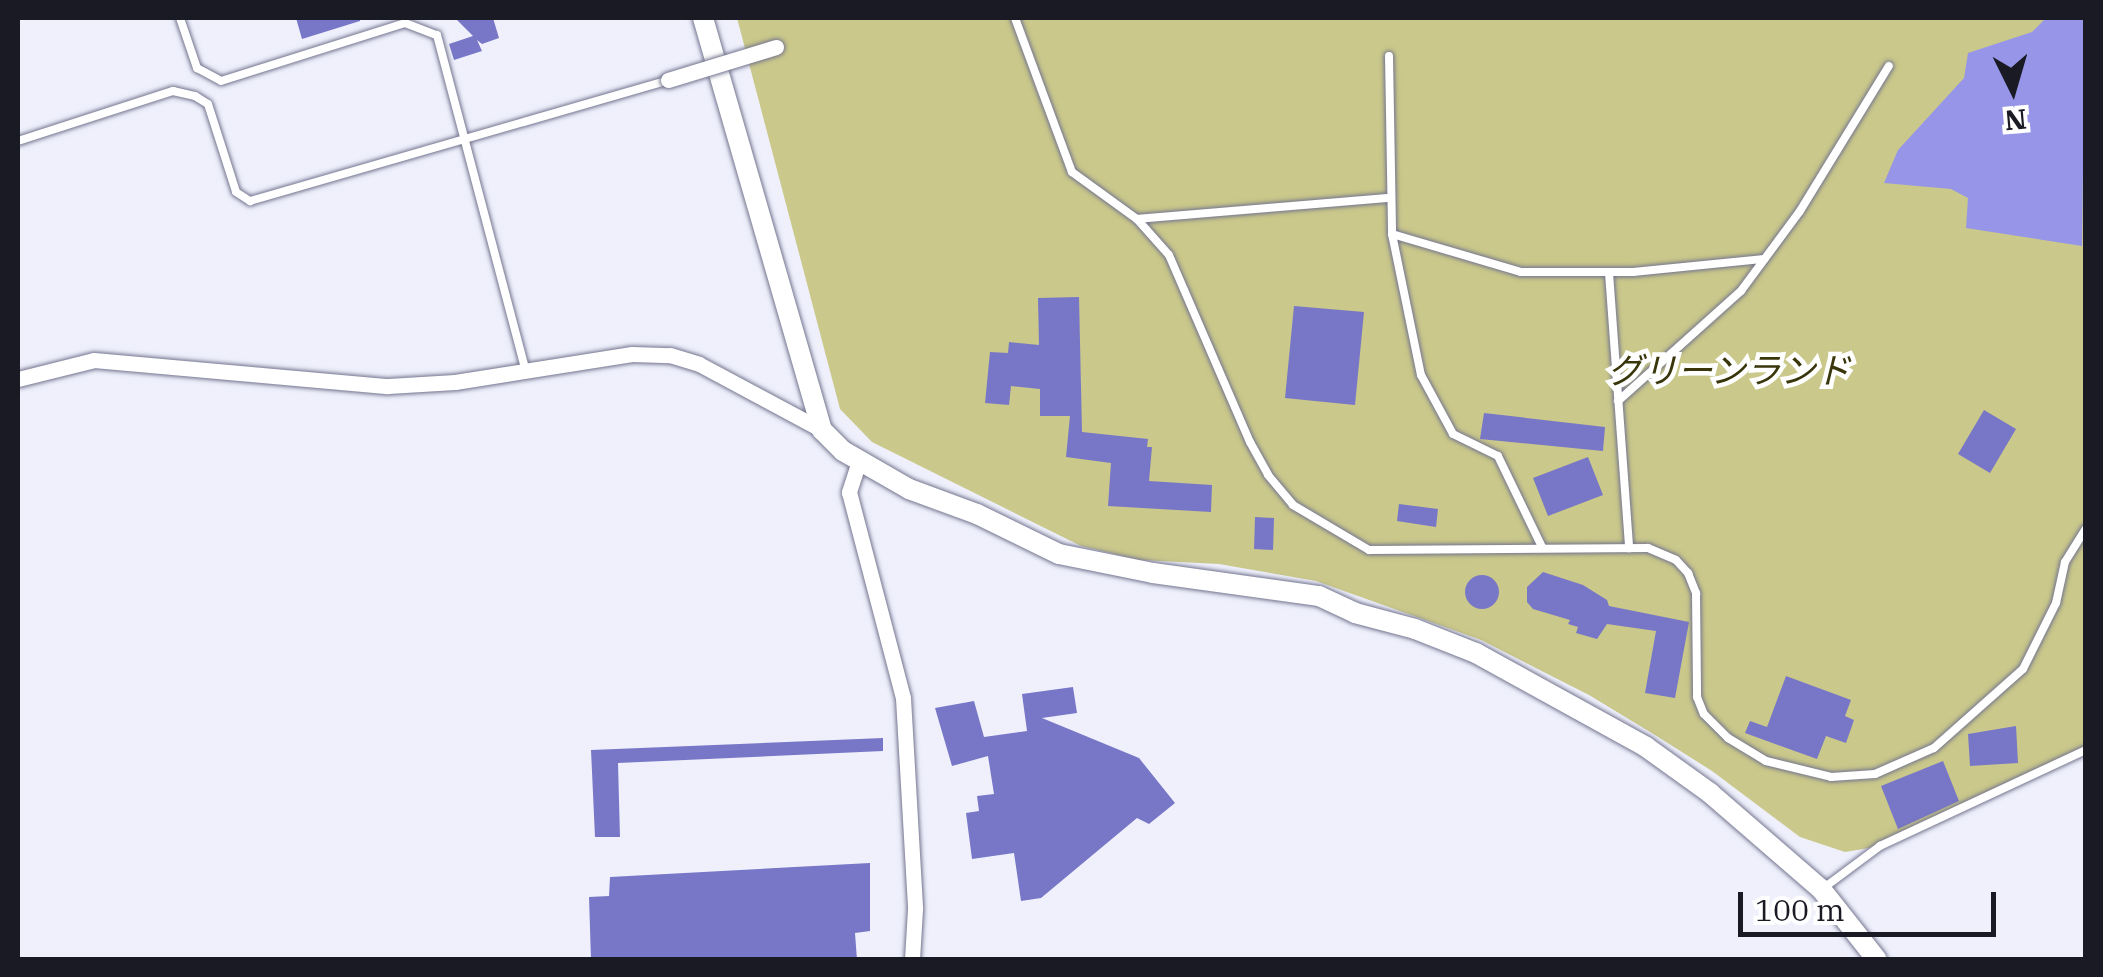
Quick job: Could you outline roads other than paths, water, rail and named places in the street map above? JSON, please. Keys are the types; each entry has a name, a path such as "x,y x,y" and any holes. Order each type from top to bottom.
{"street":[{"path":"702,18 822,430"},
{"path":"668,80 776,47"},
{"path":"18,378 94,360 388,386 632,354 670,355 699,364 822,430 859,462 909,489 977,514 1059,554 1153,573 1319,596 1354,613 1415,629 1476,653 1646,748 1779,848 1822,889 1877,960"},
{"path":"859,462 849,492 903,698 915,909 912,960"}],"lane":[{"path":"180,18 197,68 221,81 405,23 437,35 525,370"},
{"path":"1015,18 1072,172 1136,219 1169,255 1250,442 1268,475 1293,504 1370,550 1648,548 1676,560 1688,573 1696,593 1697,697 1704,714 1728,738 1766,762 1830,777 1875,774 1934,748 2023,669 2056,603 2065,562 2086,529"},
{"path":"1388,56 1392,234 1420,375 1453,434 1498,456 1542,547"},
{"path":"1618,401 1742,291 1890,66"},
{"path":"18,141 173,92 195,96 208,104 236,192 250,201 668,80"},
{"path":"1136,219 1389,198"},
{"path":"1392,234 1522,272 1609,273 1764,259"},
{"path":"1609,273 1629,548"},
{"path":"1822,889 1880,846 2086,750"}],"park label":[{"name":"グリーンランド","path":"1729,370"}]}
